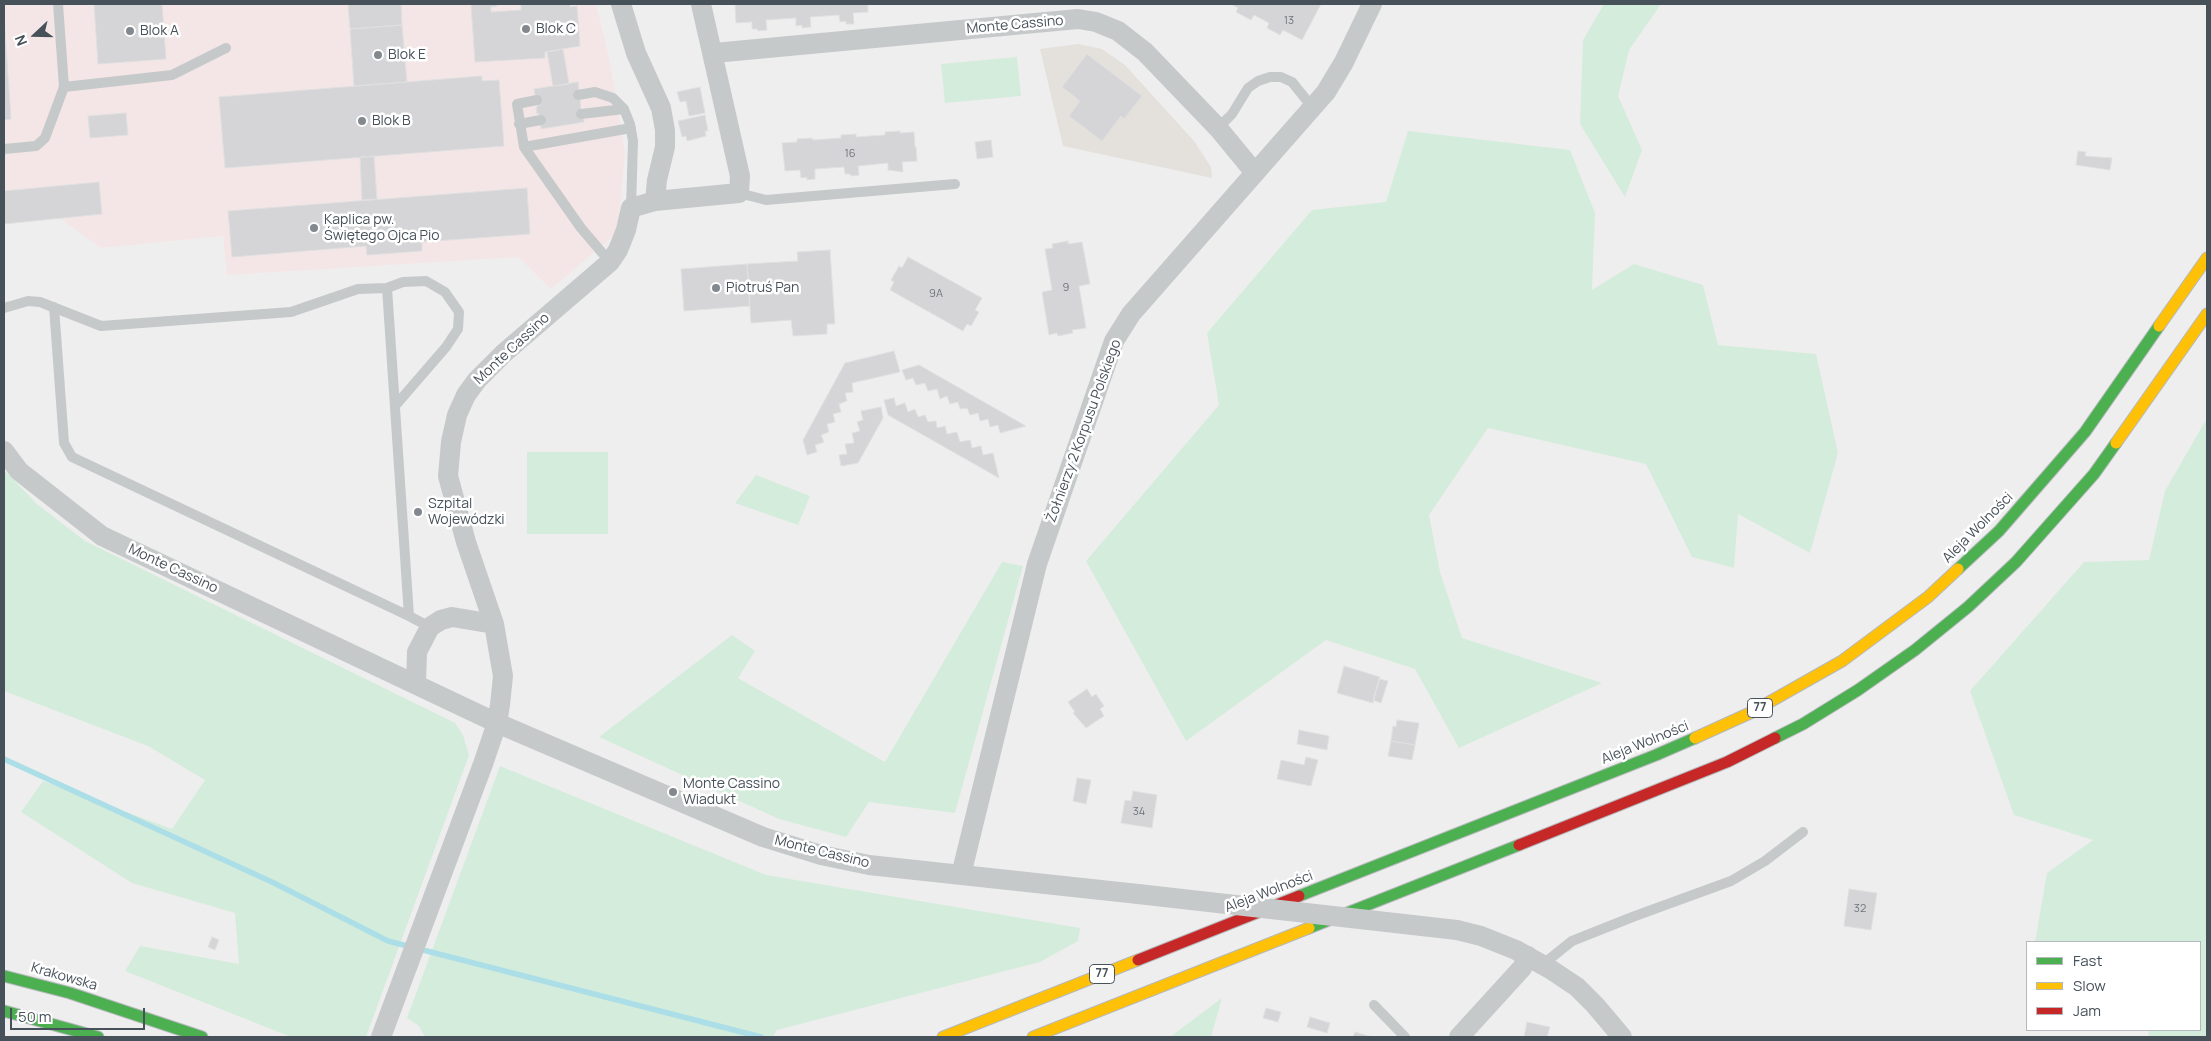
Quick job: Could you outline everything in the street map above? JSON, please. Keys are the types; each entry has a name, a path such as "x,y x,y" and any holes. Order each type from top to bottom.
{"highway":[{"name":"Aleja Wolności","path":"943,1037 1656,755 1750,713 1842,661 1928,597 1964,565 2005,524 2086,432 2207,258"},
{"name":"77","path":"1033,1037 1660,790 1727,762 1803,724 1858,690 1915,650 1968,607 2016,562 2094,474 2207,314"},
{"name":"Krakowska","path":"4,976 70,993 202,1037"},
{"path":"4,1011 98,1037"}],"street":[{"path":"621,4 636,53 661,108 665,130 665,147 657,180 655,202"},
{"path":"631,208 655,202 739,193 740,176 714,53 701,4"},
{"name":"Żołnierzy 2 Korpusu Polskiego","path":"961,875 1037,564 1114,341 1131,314 1326,92 1344,62 1372,4"},
{"name":"Monte Cassino","path":"714,53 1078,20 1096,22 1118,31 1145,52 1218,128 1254,173"},
{"name":"Monte Cassino","path":"497,723 503,676 494,624 466,542 448,476 451,442 457,415 466,395 477,380 504,353 610,262 618,250 626,230 631,208"},
{"name":"Monte Cassino","path":"4,452 19,471 102,536 497,723 763,838 789,847 869,865 1457,930 1481,936 1535,961"},
{"path":"416,684 417,652 430,627 441,620 452,617 494,624"},
{"path":"382,1037 497,723"},
{"path":"1459,1037 1522,968 1535,961 1577,987 1596,1005 1622,1037"}],"lane":[{"path":"4,149 36,146 45,138 64,87 58,4"},
{"path":"64,87 172,75 226,48"},
{"path":"1218,128 1232,114 1248,88 1258,81 1270,77 1281,77 1292,82 1313,108"},
{"path":"578,94 595,92 613,98 624,109 631,128 633,141 631,208"},
{"path":"537,100 516,104 524,147 581,228 610,262"},
{"path":"582,114 624,109"},
{"path":"519,124 541,120"},
{"path":"524,147 631,128"},
{"path":"739,193 766,200 955,184"},
{"path":"4,308 28,301 40,302 101,326 291,312 358,289 387,288 402,282 426,281 445,292 459,312 458,329 395,406"},
{"path":"387,288 409,616"},
{"path":"54,307 64,442 72,457 430,627"},
{"path":"1535,961 1572,942 1635,916 1731,881 1765,861 1803,832"},
{"path":"1374,1005 1405,1037"}],"shaded area":[{"path":"4,4 596,4 609,58 625,153 618,232 551,289 518,257 227,275 223,236 101,248 60,218 4,221"},
{"path":"1078,44 1102,49 1125,65 1194,141 1211,167 1212,178 1063,146 1040,49"}],"green space":[{"path":"1604,4 1661,4 1629,50 1618,96 1642,150 1625,197 1580,124 1583,40"},
{"path":"1017,57 1021,96 945,103 941,64"},
{"path":"1408,131 1570,150 1595,213 1592,290 1634,264 1703,285 1718,345 1816,354 1838,453 1810,553 1738,514 1734,568 1692,557 1646,464 1488,428 1429,515 1440,572 1462,638 1602,683 1459,748 1415,669 1326,640 1186,741 1086,561 1219,405 1207,333 1312,210 1386,202"},
{"path":"2207,418 2207,1037 2148,1037 2149,1031 2201,1031 2201,941 2035,941 2047,873 2093,840 2014,815 1970,691 2084,562 2149,560 2165,491"},
{"path":"527,452 608,452 608,534 527,534"},
{"path":"4,470 37,504 85,541 455,723 463,735 469,755 366,1037 291,1037 125,971 140,946 239,964 235,913 132,883 21,812 43,781 172,829 205,780 148,746 4,691"},
{"path":"756,475 810,496 798,525 735,503"},
{"path":"1002,562 1023,566 955,813 869,802 846,837 779,819 599,737 732,635 755,651 738,678 885,762"},
{"path":"500,766 766,875 1080,928 1078,941 1040,962 777,1030 773,1037 425,1037 419,1026 407,1018"},
{"path":"1222,998 1211,1037 1170,1037"}],"building":[{"name":"Blok A","path":"94,4 162,4 166,59 98,64"},
{"name":"Blok E","path":"348,4 401,4 402,25 350,29"},
{"name":"Blok C","path":"471,4 497,4 497,6 491,7 491,12 521,10 521,4 570,4 570,7 577,6 580,46 545,52 545,58 475,62"},
{"path":"735,4 868,4 868,12 853,13 854,24 846,24 846,21 840,22 839,15 810,17 811,27 802,28 802,25 796,26 796,18 766,20 767,30 758,31 757,29 752,29 752,22 736,23"},
{"path":"1231,4 1321,4 1302,40 1283,30 1280,35 1267,28 1269,23 1254,15 1251,20 1236,12 1238,8"},
{"path":"4,16 11,119 4,120"},
{"name":"Blok E","path":"402,25 407,82 354,86 350,29"},
{"path":"563,49 569,84 553,86 547,52"},
{"path":"1087,54 1142,96 1124,119 1121,116 1102,141 1069,116 1080,101 1062,87"},
{"name":"Blok B","path":"482,76 482,81 499,80 504,146 225,168 219,97"},
{"path":"578,82 582,119 584,119 584,122 541,129 534,89"},
{"path":"700,87 705,113 689,116 686,101 680,102 677,92"},
{"path":"126,113 128,135 90,138 88,116"},
{"path":"705,115 708,131 705,131 706,136 687,141 686,136 682,137 678,121"},
{"path":"900,131 900,133 914,132 916,147 917,161 902,162 903,172 888,170 888,163 858,166 859,175 851,176 850,174 845,174 844,167 815,169 815,179 807,180 807,177 801,178 800,170 785,171 782,143 797,142 797,139 841,138 841,135 856,134 856,137 885,135 885,132"},
{"path":"991,140 993,157 977,159 975,142"},
{"path":"2078,151 2086,152 2085,156 2112,158 2110,170 2076,165"},
{"path":"374,156 377,199 362,200 360,157"},
{"path":"99,182 102,214 4,224 4,191"},
{"path":"527,188 530,234 422,242 422,251 367,255 366,246 232,257 228,211"},
{"path":"1068,241 1068,244 1082,242 1090,284 1079,286 1086,328 1072,330 1073,333 1058,336 1057,333 1049,335 1042,292 1052,290 1045,249 1053,248 1052,244"},
{"path":"830,250 835,324 827,324 827,334 793,336 791,320 751,323 747,264 798,261 797,252"},
{"path":"908,257 982,298 975,310 979,312 971,326 967,324 963,331 890,290 894,282 891,280 899,266 902,268"},
{"name":"Piotruś Pan","path":"747,264 750,306 684,311 681,269"},
{"path":"894,351 900,372 852,383 853,392 845,393 847,401 839,404 841,412 833,414 835,422 827,424 829,432 821,435 824,442 815,445 817,452 807,455 803,440 845,363"},
{"path":"919,365 1026,426 1000,433 998,425 990,427 988,419 980,421 978,413 970,415 967,408 960,409 958,402 950,404 947,396 940,399 937,389 928,391 925,383 916,385 913,378 906,380 902,370"},
{"path":"894,398 896,406 905,403 908,412 915,409 918,417 925,415 928,422 936,421 937,428 945,426 947,434 957,432 960,442 970,440 972,448 981,446 983,455 993,453 999,478 888,415 884,400"},
{"path":"881,407 883,418 858,463 841,466 839,455 847,454 845,444 854,443 852,433 860,431 857,422 863,420 861,411"},
{"path":"1344,666 1380,677 1373,703 1337,693"},
{"path":"1379,679 1388,681 1381,703 1373,700"},
{"path":"1087,689 1092,697 1096,694 1104,706 1100,709 1104,716 1086,728 1073,713 1075,712 1068,702"},
{"path":"1397,720 1419,723 1415,745 1391,741 1393,726 1396,727"},
{"path":"1299,730 1329,736 1327,750 1297,744"},
{"path":"1391,741 1415,745 1412,760 1388,756"},
{"path":"1306,757 1318,760 1311,786 1277,779 1281,760 1304,765"},
{"path":"1077,778 1091,780 1086,804 1073,801"},
{"path":"1133,791 1157,795 1152,828 1121,823 1125,800 1131,801"},
{"path":"1849,889 1877,893 1871,930 1844,926"},
{"path":"212,937 219,940 215,950 208,947"},
{"path":"1266,1008 1281,1012 1278,1022 1263,1018"},
{"path":"1310,1017 1330,1023 1327,1033 1307,1027"},
{"path":"1527,1022 1550,1027 1547,1037 1524,1037"},
{"path":"1355,1032 1372,1037 1353,1037"}],"waterway":[{"path":"4,759 274,883 388,941 761,1037"}],"traffic: fast":[{"path":"1958,569 1999,531 2085,432 2159,326"},
{"path":"1775,738 1803,724 1858,690 1915,650 1968,607 2016,562 2094,474 2116,443"},
{"path":"1299,896 1695,738"},
{"path":"1309,928 1519,845"},
{"path":"4,976 70,993 202,1037"},
{"path":"4,1011 98,1037"}],"traffic: slow":[{"path":"2159,326 2207,258"},
{"path":"2116,443 2207,314"},
{"path":"1695,738 1750,713 1842,661 1928,597 1958,569"},
{"path":"1033,1037 1309,928"},
{"path":"943,1037 1138,960"}],"traffic: jam":[{"path":"1519,845 1727,762 1775,738"},
{"path":"1138,960 1299,896"}],"place":[{"name":"Blok C","path":"526,29"},
{"name":"Blok A","path":"130,31"},
{"name":"Blok E","path":"378,55"},
{"name":"Blok B","path":"362,121"},
{"name":"Kaplica pw. Świętego Ojca Pio","path":"314,228"},
{"name":"Piotruś Pan","path":"716,288"},
{"name":"Szpital Wojewódzki","path":"418,512"},
{"name":"Monte Cassino Wiadukt","path":"673,792"}]}
